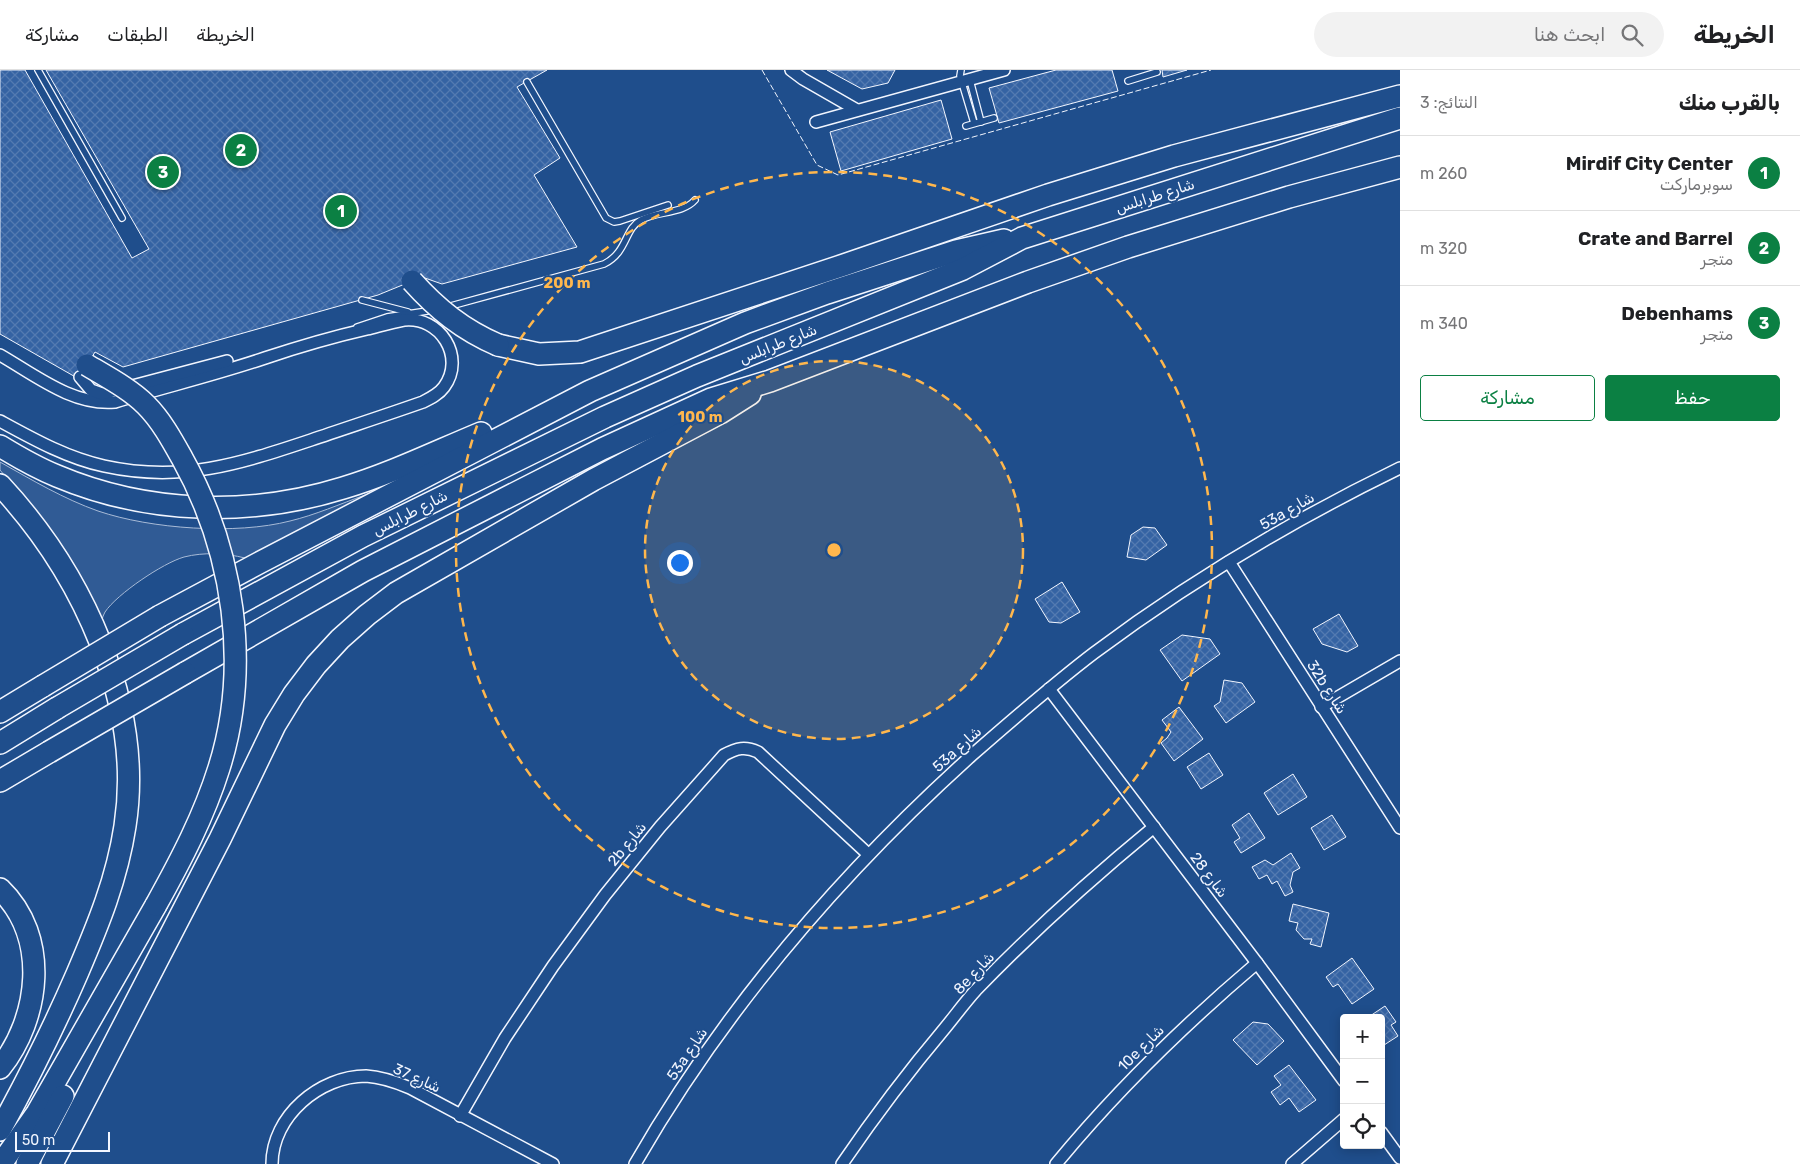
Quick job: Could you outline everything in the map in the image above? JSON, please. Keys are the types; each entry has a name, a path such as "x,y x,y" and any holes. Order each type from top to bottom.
{"highway":[{"path":"412,281 450,319 465,329 498,345 539,354 580,352 1048,195 1174,156 1400,96"},
{"name":"شارع طرابلس","path":"0,744 183,634 363,536 606,417 698,376 964,269 1022,238 1400,118"},
{"name":"شارع طرابلس","path":"0,781 185,672 363,571 602,448 711,399 770,381 1028,282 1128,247 1288,197 1400,167"},
{"path":"0,446 56,476 95,490 136,501 206,508 263,505 309,498 361,482 530,413 590,391 745,323 827,292 956,251 1022,238"},
{"path":"1,1164 37,1113 153,911 203,814 220,766 230,717 236,666 234,620 218,540 194,478 160,421 146,404 85,368"},
{"path":"52,1164 215,847 275,725 294,694 316,665 340,639 396,593 593,480 720,413 770,381"},
{"path":"0,712 160,616 284,549 590,391"},
{"path":"0,485 38,530 55,555 71,580 96,631 112,678 123,727 126,747 128,806 117,868 103,913 61,1010 0,1130"},
{"path":"0,889 12,902 24,924 29,936 34,963 32,998 27,1019 16,1046 0,1068"},
{"path":"27,1164 118,991 153,911"}],"street":[{"path":"791,70 857,110"},
{"path":"816,122 1004,70"},
{"path":"0,355 69,395 87,401 105,403 115,402 255,361 285,350 404,320 420,321 437,329 448,342 453,357 451,374 443,388 423,402 243,462 208,470 182,473 129,471 102,466 59,451 0,421"},
{"path":"85,368 91,390 102,394 256,354 285,350"},
{"name":"53a شارع","path":"635,1164 660,1121 701,1058 756,983 810,918 868,854 956,769 1049,688 1137,622 1229,562 1314,512 1400,468"},
{"name":"32b شارع","path":"1229,562 1400,828"},
{"path":"1321,707 1400,661"},
{"name":"شارع 28","path":"1049,688 1340,1076"},
{"name":"2b شارع","path":"460,1116 505,1038 559,958 605,895 660,827 724,755 737,748 748,748 758,752 868,854"},
{"name":"8e شارع","path":"842,1164 877,1114 927,1049 975,992 1053,914 1100,871 1154,826"},
{"name":"10e شارع","path":"1056,1164 1084,1130 1145,1064 1217,996 1257,963"},
{"name":"شارع 37","path":"272,1164 277,1138 288,1118 303,1100 322,1087 343,1079 366,1076 389,1080 410,1088 553,1164"},
{"path":"1292,1164 1340,1122"},
{"path":"1385,1137 1400,1158"}],"lane":[{"path":"38,70 122,218"},
{"path":"961,70 978,122"},
{"path":"1134,70 1136,78"},
{"path":"1128,80 1136,78 1143,73 1158,72"},
{"path":"527,82 606,218 614,222 620,221 668,205"},
{"path":"966,126 994,118"},
{"path":"340,335 374,320 442,308 604,264 620,252 631,230 640,220 687,206 695,200"},
{"path":"362,300 411,313"}],"shaded area":[{"path":"0,462 60,495 98,511 168,526 219,529 245,528 309,516 365,495 369,501 245,558 222,554 207,554 192,555 175,560 141,580 119,597 105,612 100,630 86,592 65,550 0,470"}],"building":[{"path":"0,70 25,70 132,258 149,249 46,70 547,70 517,87 560,158 534,175 577,247 442,284 422,277 378,295 123,367 95,352 79,379 0,334"},
{"path":"827,70 895,70 888,83 862,89"},
{"path":"1056,70 1112,70 1118,91 999,123 989,88"},
{"path":"1162,70 1187,70 1163,77"},
{"path":"941,100 952,139 841,171 830,132"},
{"path":"1143,527 1155,528 1167,545 1146,560 1127,557 1131,535"},
{"path":"1062,582 1080,612 1061,623 1049,622 1035,599"},
{"path":"1339,614 1358,646 1347,652 1322,644 1313,629"},
{"path":"1182,635 1210,639 1220,654 1182,681 1160,650"},
{"path":"1224,680 1242,683 1255,702 1226,723 1214,706 1220,702"},
{"path":"1179,707 1203,739 1174,761 1161,743 1171,732 1162,720"},
{"path":"1209,753 1223,775 1201,789 1187,767"},
{"path":"1293,774 1307,797 1278,815 1264,793"},
{"path":"1249,813 1265,838 1241,853 1234,842 1240,838 1232,825"},
{"path":"1332,815 1346,837 1324,850 1311,828"},
{"path":"1291,853 1300,868 1293,872 1290,885 1293,892 1285,896 1277,881 1272,884 1267,875 1259,879 1252,867 1265,860 1273,865"},
{"path":"1293,904 1329,913 1321,947 1310,944 1312,939 1304,939 1296,930 1298,923 1289,921"},
{"path":"1352,958 1374,989 1352,1004 1338,984 1333,987 1326,977"},
{"path":"1385,1006 1396,1022 1391,1025 1398,1036 1385,1044 1385,1014 1373,1014"},
{"path":"1253,1022 1268,1024 1284,1041 1257,1065 1233,1040"},
{"path":"1289,1065 1316,1100 1299,1112 1289,1098 1280,1105 1271,1092 1281,1085 1274,1076"}],"fence":[{"path":"762,70 817,165 838,175 1211,70"}],"place":[{"name":"Crate and Barrel","path":"241,150"},
{"name":"Debenhams","path":"163,172"},
{"name":"Mirdif City Center","path":"341,211"}]}
